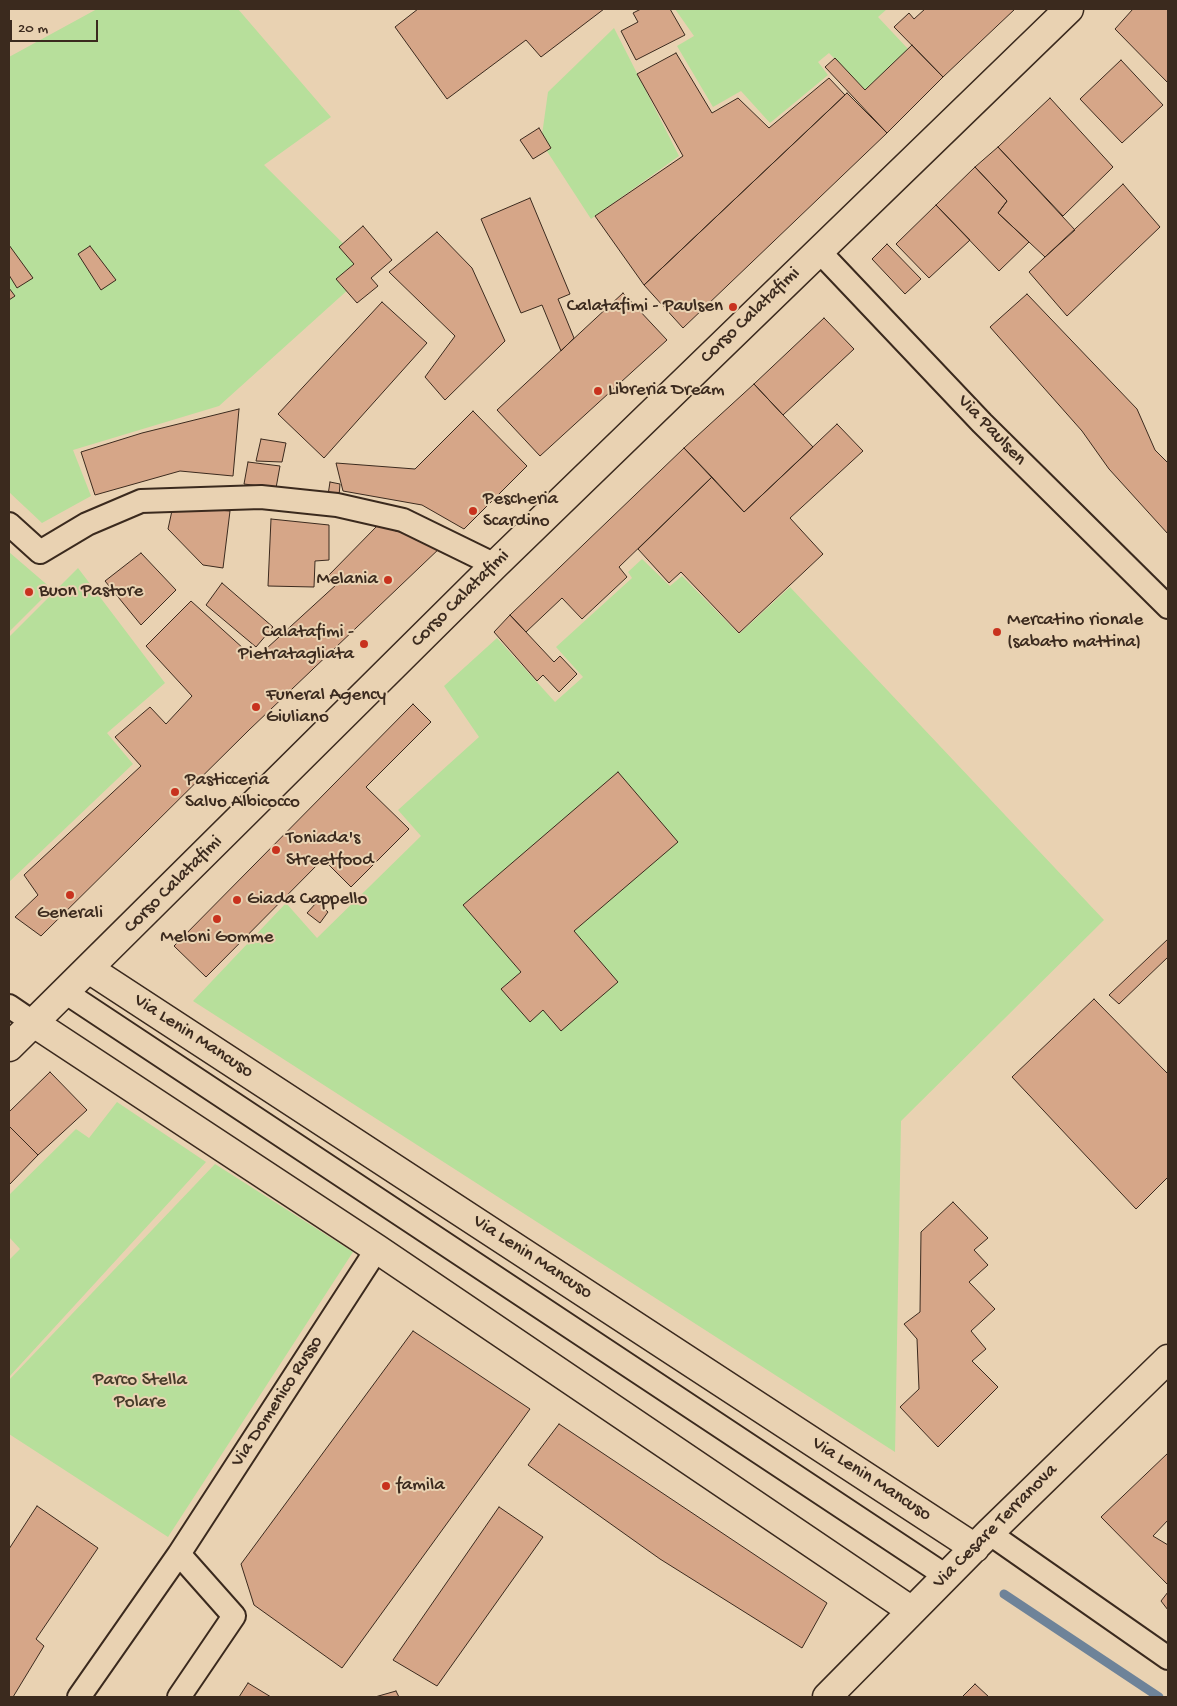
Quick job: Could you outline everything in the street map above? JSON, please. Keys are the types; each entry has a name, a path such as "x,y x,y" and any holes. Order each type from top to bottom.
{"street":[{"name":"Corso Calatafimi","path":"9,1048 495,565 818,250 1069,9"},
{"name":"Via Paulsen","path":"818,250 982,423 1168,607"},
{"path":"9,524 40,552 87,524 141,501 261,496 337,506 403,520 495,565"},
{"name":"Via Lenin Mancuso","path":"89,969 982,1540"},
{"name":"Via Lenin Mancuso","path":"65,992 946,1576"},
{"path":"9,1006 377,1249 912,1611"},
{"name":"Via Domenico Russo","path":"79,1697 179,1554 377,1249"},
{"name":"Via Cesare Terranova","path":"827,1697 982,1540 1168,1359"},
{"path":"982,1540 1168,1658"},
{"path":"179,1554 234,1616 179,1697"}],"green space":[{"path":"97,9 238,9 331,117 264,165 370,270 219,406 73,450 91,496 42,523 9,492 9,57"},
{"path":"675,9 887,9 878,17 909,50 865,90 829,53 818,62 828,75 770,123 741,91 713,107 677,46 694,36"},
{"path":"614,28 679,156 591,219 541,142 548,92"},
{"name":"Buon Pastore","path":"9,552 52,589 9,632"},
{"path":"642,559 670,586 682,576 739,634 790,587 1104,920 901,1121 895,1452 193,1001 286,903 317,938 421,836 398,810 479,737 444,686 497,638 555,702 583,677 556,647 632,578 628,572"},
{"path":"78,568 165,683 107,733 133,764 9,882 9,637"},
{"path":"117,1102 206,1162 9,1377 9,1260 20,1249 9,1237 9,1195 76,1129 89,1138"},
{"name":"Parco Stella Polare","path":"215,1164 353,1252 168,1537 9,1434 9,1380"}],"building":[{"path":"418,9 604,9 541,57 526,40 447,99 395,27"},
{"path":"641,9 670,9 685,35 636,60 621,31 638,22 633,13"},
{"path":"925,9 1015,9 943,77 894,27 909,13 914,19"},
{"path":"1133,9 1168,9 1168,83 1115,29"},
{"path":"912,45 943,77 887,133 825,67 835,58 865,90"},
{"path":"676,53 712,113 738,98 769,128 829,78 845,95 644,285 595,216 683,156 637,74"},
{"path":"1121,60 1163,105 1122,143 1080,99"},
{"path":"847,93 887,133 683,328 644,285"},
{"path":"1050,98 1113,167 1063,216 998,147"},
{"path":"539,128 551,148 533,159 520,140"},
{"path":"998,147 1075,230 1045,257 998,213 1007,201 975,167"},
{"path":"975,167 1007,201 998,213 1029,242 999,271 936,205"},
{"path":"1123,184 1160,227 1067,316 1029,272"},
{"path":"530,198 570,294 558,299 574,338 561,351 542,305 521,313 481,219"},
{"path":"936,205 970,240 929,278 896,244"},
{"path":"363,226 392,260 371,278 378,286 357,303 336,279 354,264 339,247"},
{"path":"437,232 472,268 505,341 445,400 425,377 455,336 389,272"},
{"path":"887,244 921,279 905,294 872,259"},
{"path":"9,245 33,278 17,288 9,275"},
{"path":"90,246 116,280 101,290 78,254"},
{"path":"9,288 15,296 9,300"},
{"path":"623,293 667,340 540,456 497,410"},
{"path":"1027,294 1137,409 1155,450 1168,463 1168,534 1109,469 1082,431 990,327"},
{"path":"382,302 427,343 324,458 278,414"},
{"path":"824,318 854,349 783,415 754,384"},
{"path":"754,384 813,447 744,512 684,448"},
{"path":"239,409 233,476 180,471 95,495 81,452 142,433"},
{"path":"473,411 527,466 464,529 422,505 343,491 336,463 415,469"},
{"path":"837,424 863,451 790,518 823,554 739,633 681,572 669,583 638,549 712,477 744,512"},
{"path":"261,439 286,443 282,462 256,461"},
{"path":"684,448 712,477 619,567 627,577 582,619 562,598 526,632 510,615"},
{"path":"248,462 280,466 276,488 244,484"},
{"path":"330,482 340,484 339,496 328,495"},
{"path":"173,506 230,511 223,568 203,565 168,529"},
{"path":"271,519 329,525 329,560 315,561 314,587 268,586"},
{"path":"378,525 442,546 249,730 41,936 15,917 38,895 24,875 141,766 115,737 150,707 166,724 192,696 146,646 191,601 255,659 337,584 328,576"},
{"path":"141,553 176,590 141,625 105,581"},
{"path":"222,583 273,627 256,647 206,605"},
{"path":"510,615 554,662 560,656 577,674 559,692 543,675 537,681 494,632"},
{"path":"413,704 431,722 366,787 409,829 351,887 323,859 206,977 174,946"},
{"path":"618,772 678,842 574,931 618,982 561,1031 543,1010 530,1022 501,989 521,972 463,905"},
{"path":"317,902 328,912 320,923 307,913"},
{"path":"1168,939 1168,957 1119,1004 1109,995"},
{"path":"1094,999 1168,1074 1168,1177 1136,1209 1012,1077"},
{"path":"50,1072 87,1110 38,1155 9,1126 9,1112"},
{"path":"9,1126 38,1155 9,1185"},
{"path":"953,1202 988,1238 974,1250 988,1265 969,1282 995,1309 971,1331 986,1349 972,1361 998,1387 938,1447 900,1407 919,1389 917,1339 904,1324 920,1312 921,1232"},
{"name":"famila","path":"413,1331 530,1409 342,1668 254,1605 241,1564"},
{"path":"559,1424 827,1603 802,1648 660,1559 528,1465"},
{"path":"1168,1453 1168,1520 1153,1536 1168,1545 1168,1585 1101,1517"},
{"path":"37,1506 98,1548 36,1639 44,1646 13,1697 9,1697 9,1549"},
{"path":"499,1507 543,1537 437,1686 393,1660"},
{"path":"1168,1592 1168,1610 1161,1601"},
{"path":"248,1683 271,1697 239,1697"},
{"path":"975,1684 989,1697 962,1697"},
{"path":"396,1691 399,1697 375,1697"}],"waterway":[{"path":"1004,1594 1159,1697"}],"place":[{"name":"Calatafimi - Paulsen","path":"733,307"},
{"name":"Libreria Dream","path":"598,391"},
{"name":"Pescheria Scardino","path":"473,511"},
{"name":"Melania","path":"388,580"},
{"name":"Buon Pastore","path":"29,592"},
{"name":"Mercatino rionale (sabato mattina)","path":"997,632"},
{"name":"Calatafimi - Pietratagliata","path":"364,644"},
{"name":"Funeral Agency Giuliano","path":"256,707"},
{"name":"Pasticceria Salvo Albicocco","path":"175,792"},
{"name":"Toniada's Streetfood","path":"276,850"},
{"name":"Generali","path":"70,895"},
{"name":"Giada Cappello","path":"237,900"},
{"name":"Meloni Gomme","path":"217,919"},
{"name":"famila","path":"386,1486"}]}
